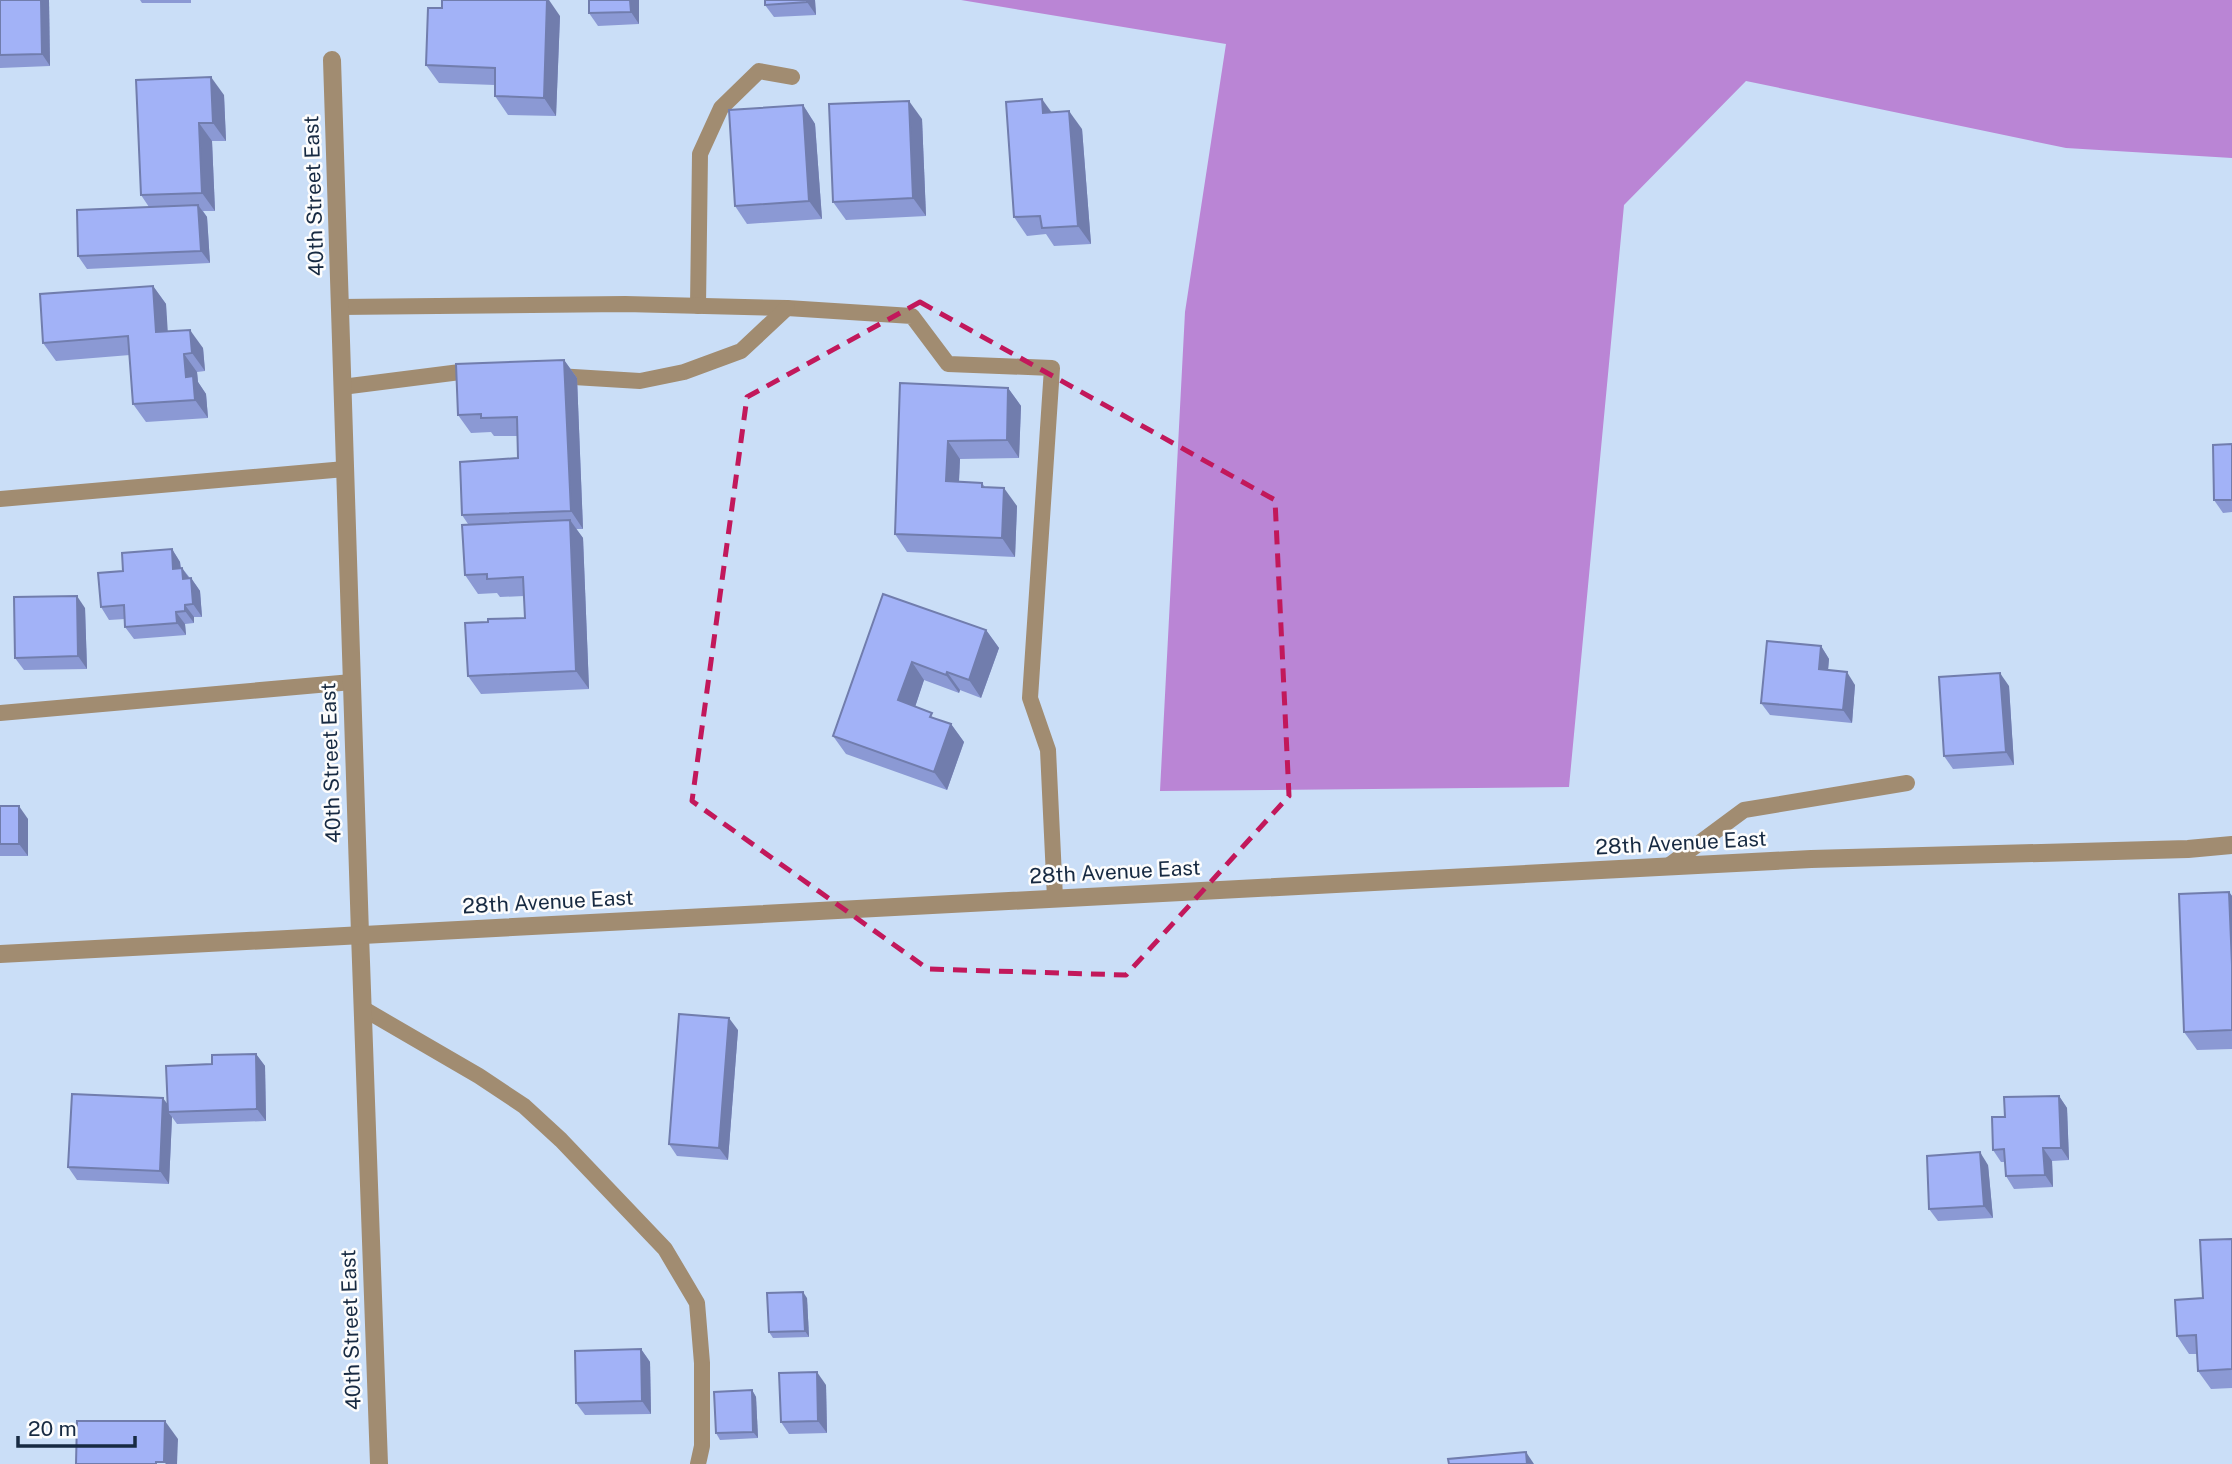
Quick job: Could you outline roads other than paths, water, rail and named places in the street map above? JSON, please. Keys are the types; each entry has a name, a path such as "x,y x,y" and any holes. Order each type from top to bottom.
{"street":[{"name":"40th Street East","path":"332,60 379,1464"},
{"name":"28th Avenue East","path":"0,954 1811,859 2188,849 2232,845"}],"lane":[{"path":"698,306 700,154 721,108 759,71 792,78"},
{"path":"340,307 625,304 787,308 912,316 948,363 1052,368 1030,698 1048,750 1055,898"},
{"path":"547,376 640,381 684,372 741,351 787,308"},
{"path":"342,387 468,371 494,373"},
{"path":"0,499 345,469"},
{"path":"0,713 352,682"},
{"path":"1667,867 1744,810 1907,783"},
{"path":"362,1008 480,1076 524,1106 561,1140 665,1249 697,1303 702,1363 702,1446 698,1464"}]}
